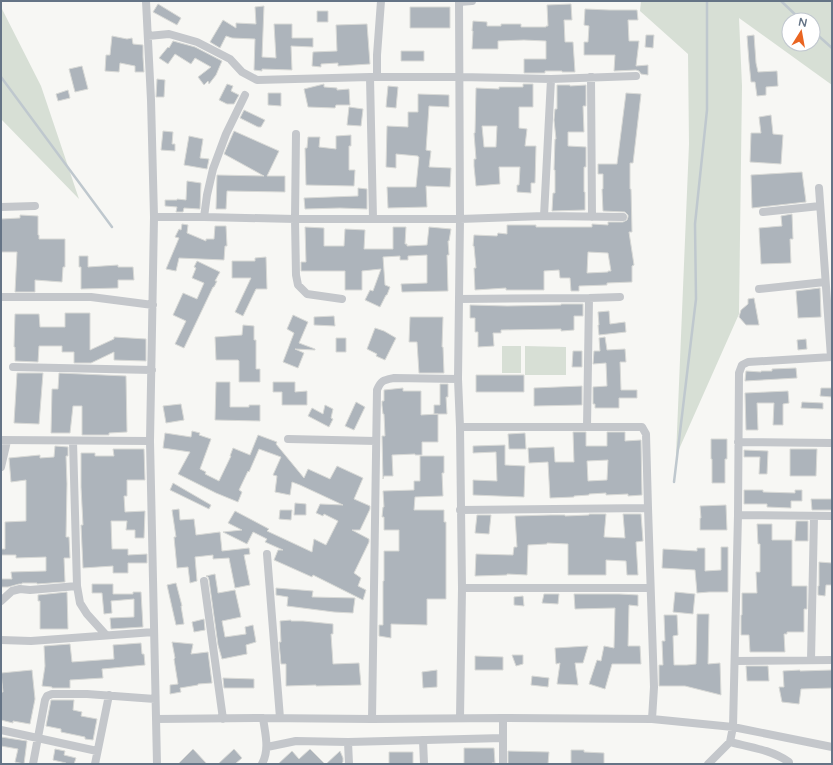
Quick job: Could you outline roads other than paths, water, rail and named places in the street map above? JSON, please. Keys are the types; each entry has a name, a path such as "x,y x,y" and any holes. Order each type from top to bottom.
{"street":[{"path":"146,1 151,100 154,217 150,441 157,764"},
{"path":"373,219 374,77 381,1"},
{"path":"460,718 462,588 458,379 460,219 459,1 472,1"},
{"path":"148,36 169,34 197,42 230,59 242,72 257,80 374,77 551,79 636,76"},
{"path":"591,77 592,217"},
{"path":"544,216 551,79"},
{"path":"204,217 213,169 226,134 245,96"},
{"path":"296,134 295,219 296,275 298,285 307,294 342,299"},
{"path":"708,764 730,742 733,727 738,515 739,373 742,365 748,362 831,357 819,188"},
{"path":"1,207 35,206"},
{"path":"763,212 820,206"},
{"path":"154,217 295,219 460,219 544,216 623,217"},
{"path":"759,289 825,282"},
{"path":"1,297 91,298 153,305"},
{"path":"459,299 620,297"},
{"path":"586,427 589,298"},
{"path":"13,367 152,370"},
{"path":"372,719 377,390 380,383 386,379 458,379"},
{"path":"460,427 642,428 646,434 654,687 652,719"},
{"path":"288,439 376,441"},
{"path":"1,467 4,440 150,441"},
{"path":"73,441 77,586 80,603 86,614 106,635"},
{"path":"738,442 832,443"},
{"path":"460,510 648,508"},
{"path":"738,515 832,516"},
{"path":"811,660 814,516"},
{"path":"267,554 280,718"},
{"path":"204,581 223,718"},
{"path":"1,601 12,591 20,589 30,590 77,586"},
{"path":"462,588 650,588"},
{"path":"1,640 31,641 154,632"},
{"path":"735,661 832,660"},
{"path":"33,764 47,696 52,694 110,695 155,698"},
{"path":"95,764 110,695"},
{"path":"262,764 266,758 267,747 263,718"},
{"path":"503,718 503,764"},
{"path":"156,719 652,719 733,727 832,747"},
{"path":"1,730 97,751"},
{"path":"267,747 296,740 348,742 503,738"},
{"path":"423,740 424,764"},
{"path":"348,742 349,764"},
{"path":"730,742 782,757 789,762 789,764"}],"waterway":[{"path":"674,482 696,299 695,224 707,110 707,1"},
{"path":"781,1 793,12"},
{"path":"821,38 832,48"},
{"path":"1,77 112,227"}]}
